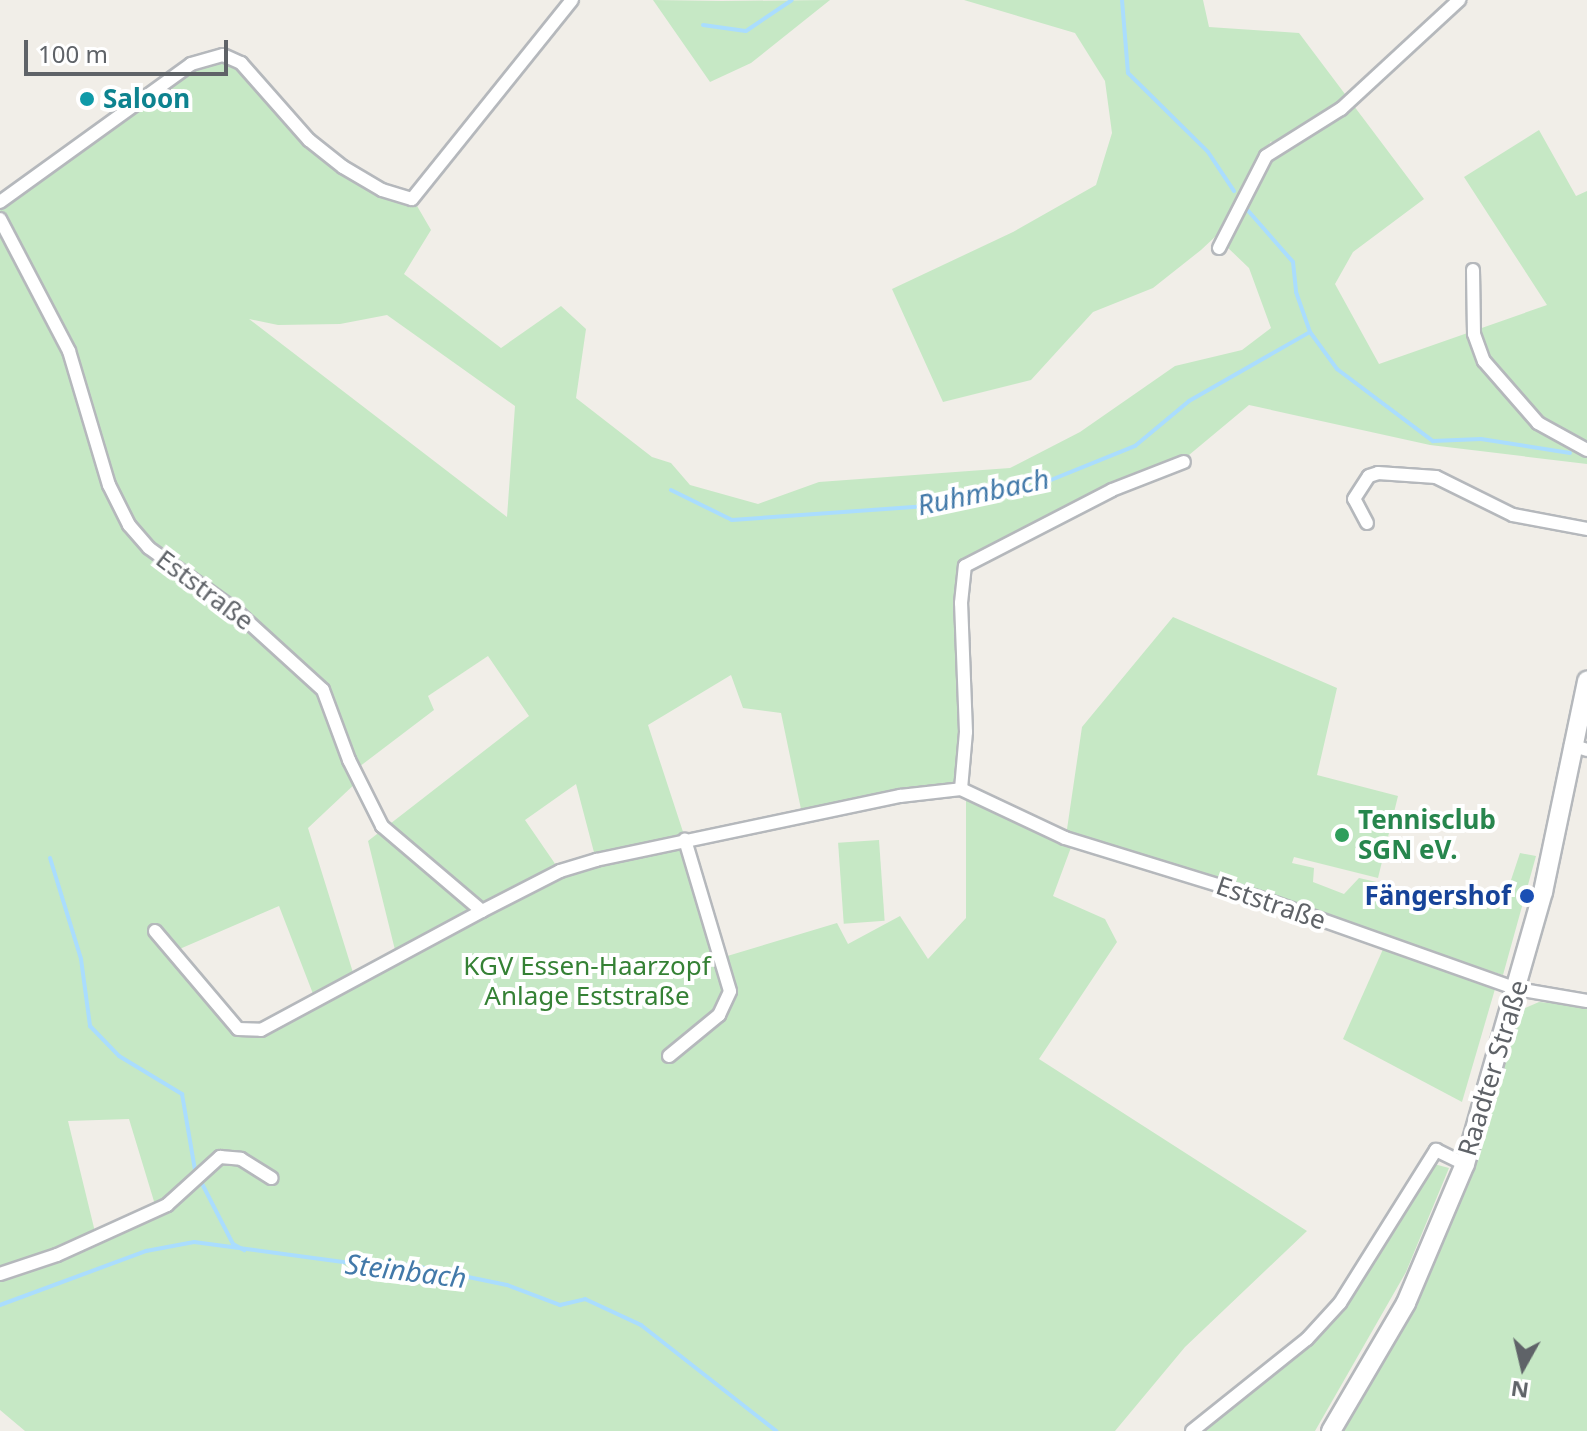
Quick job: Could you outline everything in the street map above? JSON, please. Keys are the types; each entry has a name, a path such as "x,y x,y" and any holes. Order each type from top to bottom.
{"main road":[{"name":"Raadter Straße","path":"1331,1431 1406,1303 1465,1164 1517,989 1579,748 1587,681"}],"street":[{"path":"0,202 191,64 223,55 241,63 309,140 343,167 382,190 412,199 572,0"},
{"path":"1219,248 1266,156 1341,109 1459,0"},
{"name":"Eststraße","path":"0,219 69,351 109,485 129,525 149,548 234,609 323,690 349,760 382,826 482,911"},
{"path":"1473,270 1474,334 1484,361 1538,423 1587,450"},
{"path":"155,931 238,1029 261,1030 560,871 685,840 900,796 961,789 966,732 961,603 965,566 1112,490 1184,462"},
{"path":"1367,523 1354,499 1369,476 1378,473 1436,477 1513,515 1587,529"},
{"name":"Eststraße","path":"961,789 1065,838 1263,899 1517,989 1587,1001"},
{"path":"669,1056 719,1015 730,991 685,840"},
{"path":"1192,1431 1307,1339 1340,1303 1436,1150 1465,1164"},
{"path":"0,1274 57,1255 167,1205 220,1157 241,1159 272,1178"}],"green space":[{"path":"653,0 830,0 751,63 710,82"},
{"name":"KGV Essen-Haarzopf Anlage Eststraße","path":"964,0 1203,0 1209,27 1299,33 1424,199 1353,252 1335,284 1379,364 1547,305 1464,177 1539,130 1576,196 1587,191 1587,464 1430,445 1249,405 1183,460 963,565 964,731 959,787 802,814 781,713 743,708 731,675 648,725 724,957 837,923 848,944 900,916 928,959 966,918 966,793 1073,842 1053,896 1105,919 1117,942 1039,1059 1307,1231 1185,1347 1115,1431 25,1431 0,1410 0,202 201,59 240,63 342,168 413,199 431,230 404,274 501,348 561,306 586,329 576,398 652,457 671,463 690,485 758,504 819,482 1010,468 1080,432 1175,366 1242,350 1271,328 1249,268 1226,246 1260,171 1278,153 1271,141 1217,235 1201,250 1153,288 1093,312 1031,380 943,402 892,289 1013,232 1096,185 1112,133 1105,81 1075,33","holes":["387,315 515,406 507,517 249,319 278,325 340,324","488,656 529,716 368,841 397,958 355,979 308,828 358,781 322,691 355,770 434,710 428,696","576,784 596,860 560,871 525,820","279,906 315,999 275,1021 238,1029 168,954","129,1119 156,1208 238,1149 155,1210 96,1236 68,1121"]},
{"path":"1173,617 1337,688 1317,775 1398,796 1378,878 1294,857 1292,863 1314,868 1313,882 1344,894 1359,878 1451,899 1504,901 1520,853 1536,856 1503,975 1066,836 1082,727"},
{"path":"879,840 885,921 844,924 838,843"},
{"path":"1384,947 1495,989 1462,1102 1343,1039"},
{"path":"1539,1002 1587,1006 1587,1431 1338,1431 1469,1166 1523,1009"},
{"path":"1434,1164 1449,1168 1406,1272 1315,1431 1196,1431 1307,1341"}],"waterway":[{"name":"Ruhmbach","path":"703,25 746,31 792,0"},
{"name":"Ruhmbach","path":"1122,0 1128,73 1208,152 1234,191"},
{"name":"Ruhmbach","path":"1244,206 1293,262 1296,292 1310,332 1337,369 1433,441 1481,439 1570,453"},
{"name":"Ruhmbach","path":"671,490 732,520 928,506 1036,486 1135,446 1189,401 1310,332"},
{"path":"50,858 81,959 90,1026 119,1056 182,1094 195,1170 233,1244 244,1250"},
{"name":"Steinbach","path":"0,1305 146,1251 194,1242 351,1263 410,1265 507,1285 560,1305 585,1299 641,1325 776,1431"}],"place":[{"name":"Saloon","path":"87,99"},
{"name":"Tennisclub SGN eV.","path":"1342,835"},
{"name":"Fängershof","path":"1527,896"}]}
